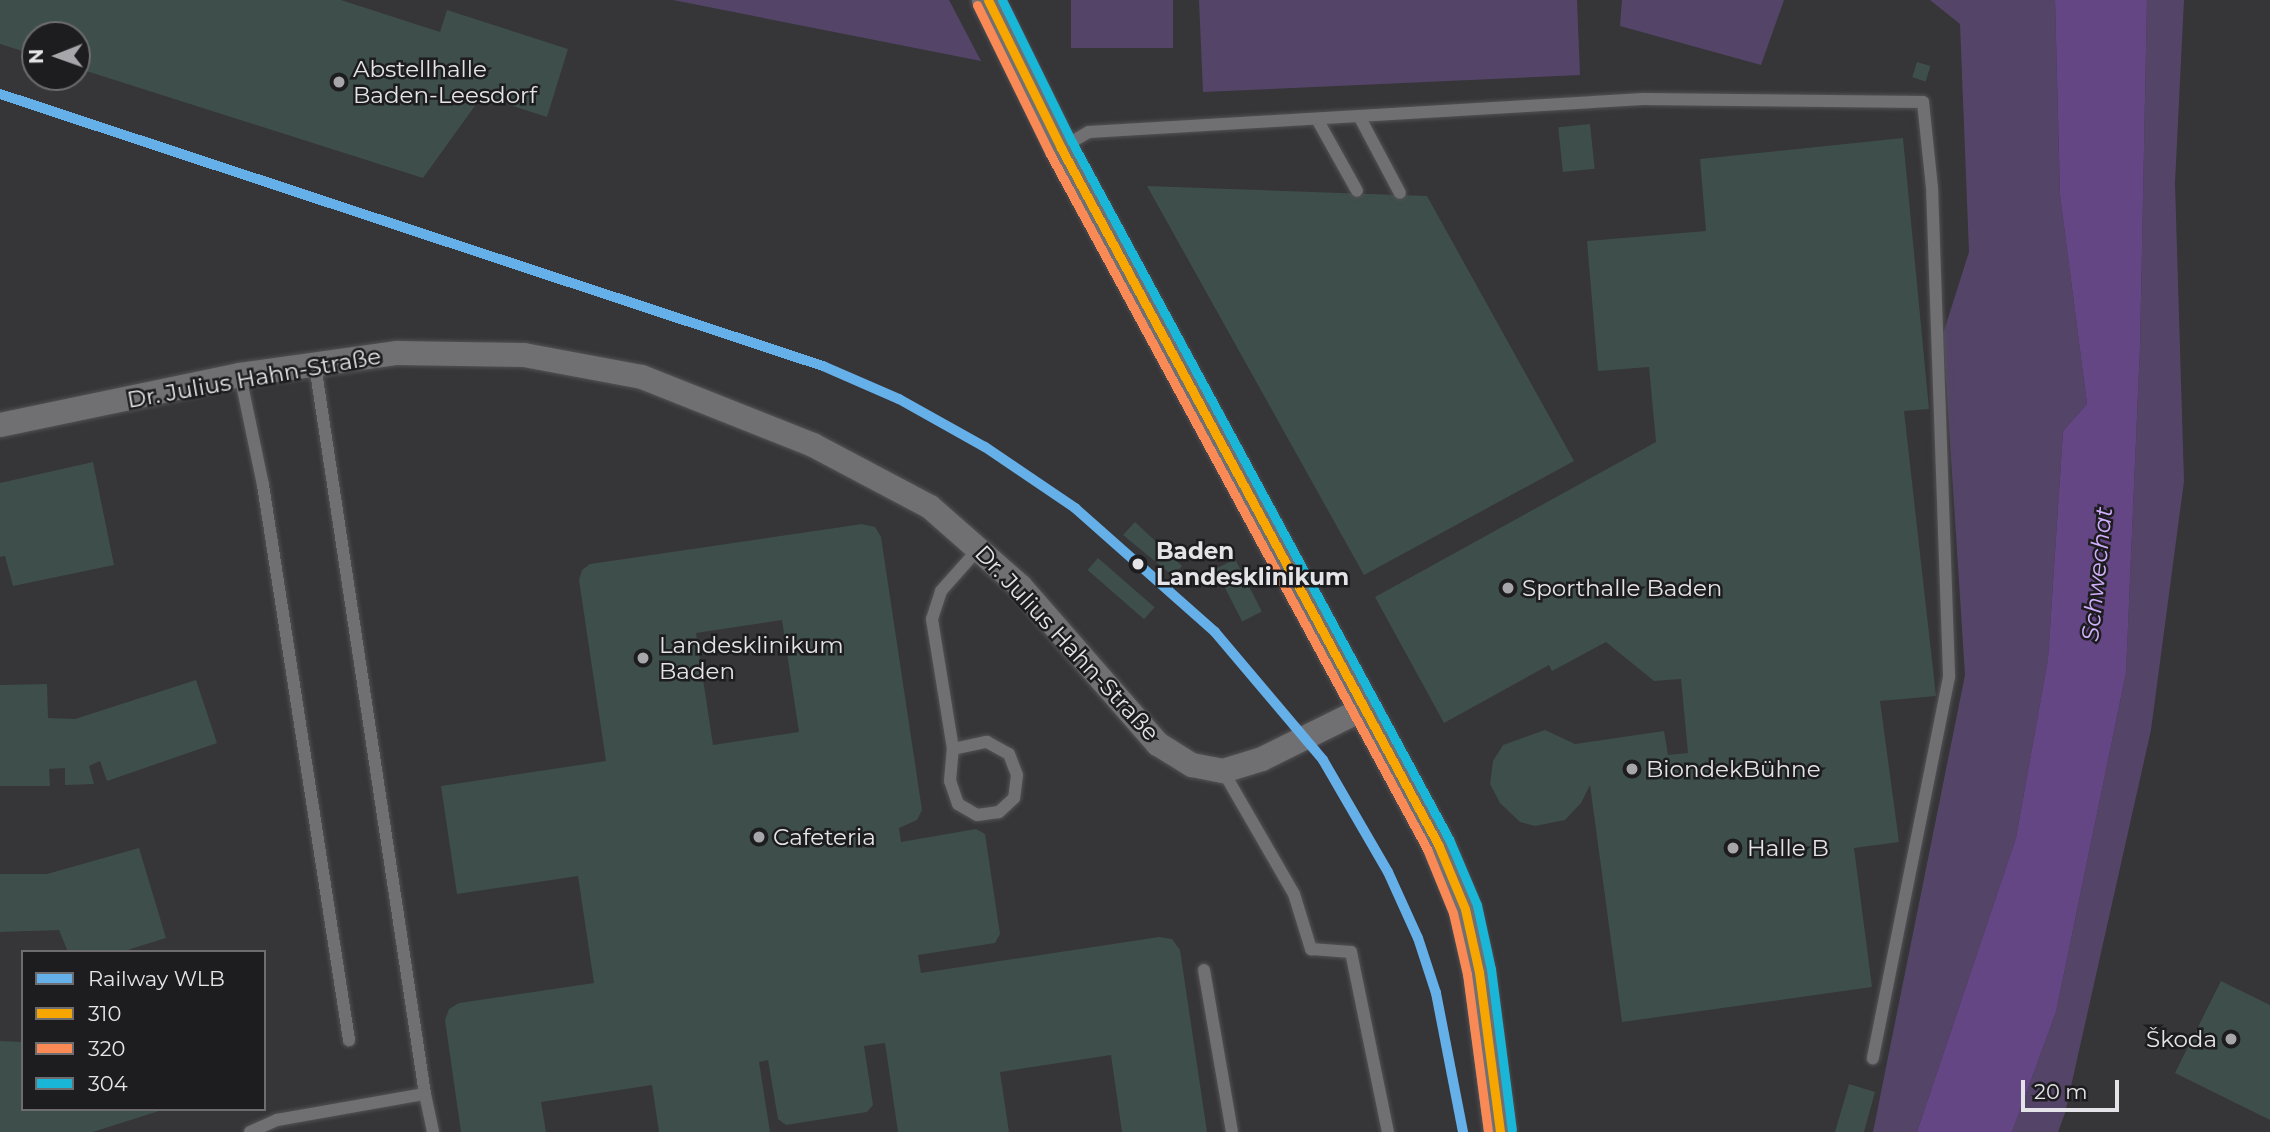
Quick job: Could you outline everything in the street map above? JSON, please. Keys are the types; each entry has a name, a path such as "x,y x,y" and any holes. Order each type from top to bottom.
{"street":[{"path":"988,0 1061,148 1438,844 1465,909 1479,972 1500,1132"},
{"name":"Dr. Julius Hahn-Straße","path":"0,425 240,376 397,353 516,355 642,377 876,475 930,507 980,547 1158,744 1192,765 1223,771"},
{"path":"1223,771 1262,759 1365,708"}],"lane":[{"path":"1061,148 1089,132 1643,99 1923,102 1932,187 1949,677 1873,1058"},
{"path":"1359,116 1400,193"},
{"path":"1317,119 1357,191"},
{"path":"315,365 425,1094 433,1132"},
{"path":"240,376 263,485 349,1040"},
{"path":"953,749 987,742 1009,754 1017,775 1014,798 999,812 977,815 958,804 950,781 953,749 932,619 941,592 980,547"},
{"path":"1223,771 1294,894 1311,949 1351,952 1388,1132"},
{"path":"1204,970 1232,1132"},
{"path":"250,1132 277,1120 425,1094"}],"shaded area":[{"path":"673,0 949,0 981,61"},
{"path":"1071,0 1173,0 1173,48 1071,48"},
{"path":"1199,0 1577,0 1580,75 1203,92"},
{"path":"1622,0 1784,0 1761,65 1620,26"},
{"path":"1930,0 2055,0 2060,195 2087,404 2063,431 2048,659 2016,838 1917,1132 1873,1132 1965,675 1943,334 1969,252 1960,24"},
{"path":"2147,0 2184,0 2175,183 2184,481 2151,730 2065,1113 2058,1132 2012,1132 2056,1012 2126,673 2140,347"}],"water":[{"name":"Schwechat","path":"2055,0 2147,0 2140,347 2126,673 2056,1012 2012,1132 1917,1132 2016,838 2048,659 2063,431 2087,404 2060,195"}],"building":[{"name":"Abstellhalle Baden-Leesdorf","path":"0,0 341,0 440,32 447,10 568,49 547,117 482,96 423,178 91,72 91,21 21,21 21,51 0,44"},
{"path":"1917,62 1930,66 1926,81 1912,77"},
{"path":"1590,124 1595,169 1563,172 1558,127"},
{"path":"1903,138 1929,409 1904,411 1936,696 1880,701 1899,842 1854,848 1872,987 1622,1022 1590,785 1581,803 1565,820 1535,826 1520,822 1500,803 1490,784 1493,761 1503,745 1545,730 1575,744 1664,731 1668,755 1688,753 1681,679 1654,681 1606,642 1552,671 1549,665 1444,723 1375,597 1656,442 1649,367 1598,371 1587,241 1706,231 1700,159"},
{"path":"1147,186 1427,196 1574,461 1364,575"},
{"path":"93,462 114,565 13,586 5,556 0,557 0,483"},
{"path":"1135,522 1182,566 1173,576 1123,535"},
{"name":"Landesklinikum Baden","path":"862,524 875,527 881,537 922,810 917,820 899,828 901,842 976,829 985,834 1000,934 995,943 918,955 921,973 1159,937 1172,939 1180,950 1207,1132 1122,1132 1111,1055 1000,1072 1009,1132 898,1132 885,1043 864,1046 873,1105 867,1112 786,1125 778,1119 768,1060 759,1062 770,1132 659,1132 652,1085 541,1102 546,1132 461,1132 445,1020 449,1009 459,1003 594,983 578,876 457,894 441,786 606,761 579,580 582,570 590,564","holes":["782,620 799,732 713,745 696,633"]},
{"path":"1098,558 1155,607 1144,619 1088,570"},
{"path":"1235,559 1262,612 1242,622 1215,569"},
{"path":"196,680 217,743 107,781 100,761 89,766 94,784 65,785 65,768 49,769 50,786 0,786 0,685 47,684 48,718 75,719"},
{"path":"139,848 166,938 127,950 67,950 59,930 0,932 0,874 47,874"},
{"name":"Škoda","path":"2221,981 2270,1005 2270,1120 2175,1073"},
{"path":"0,1041 21,1042 21,1111 159,1111 93,1132 0,1132"},
{"path":"1849,1084 1875,1092 1864,1132 1835,1132"}],"rail line":[{"name":"WLB","path":"0,94 823,366 899,399 985,447 1075,508 1215,632 1323,760 1388,872 1418,938 1436,993 1463,1132"}],"transit line":[{"name":"310","path":"988,0 1061,148 1438,844 1465,909 1479,972 1500,1132"},
{"name":"304","path":"1002,0 1072,142 1449,839 1477,905 1491,969 1512,1130"},
{"name":"320","path":"977,5 1050,154 1427,849 1453,913 1467,974 1488,1132"}],"place":[{"name":"Abstellhalle Baden-Leesdorf","path":"339,82"},
{"name":"Baden Landesklinikum","path":"1138,564"},
{"name":"Sporthalle Baden","path":"1508,588"},
{"name":"Landesklinikum Baden","path":"643,658"},
{"name":"BiondekBühne","path":"1632,769"},
{"name":"Cafeteria","path":"759,837"},
{"name":"Halle B","path":"1733,848"},
{"name":"Škoda","path":"2231,1039"}]}
